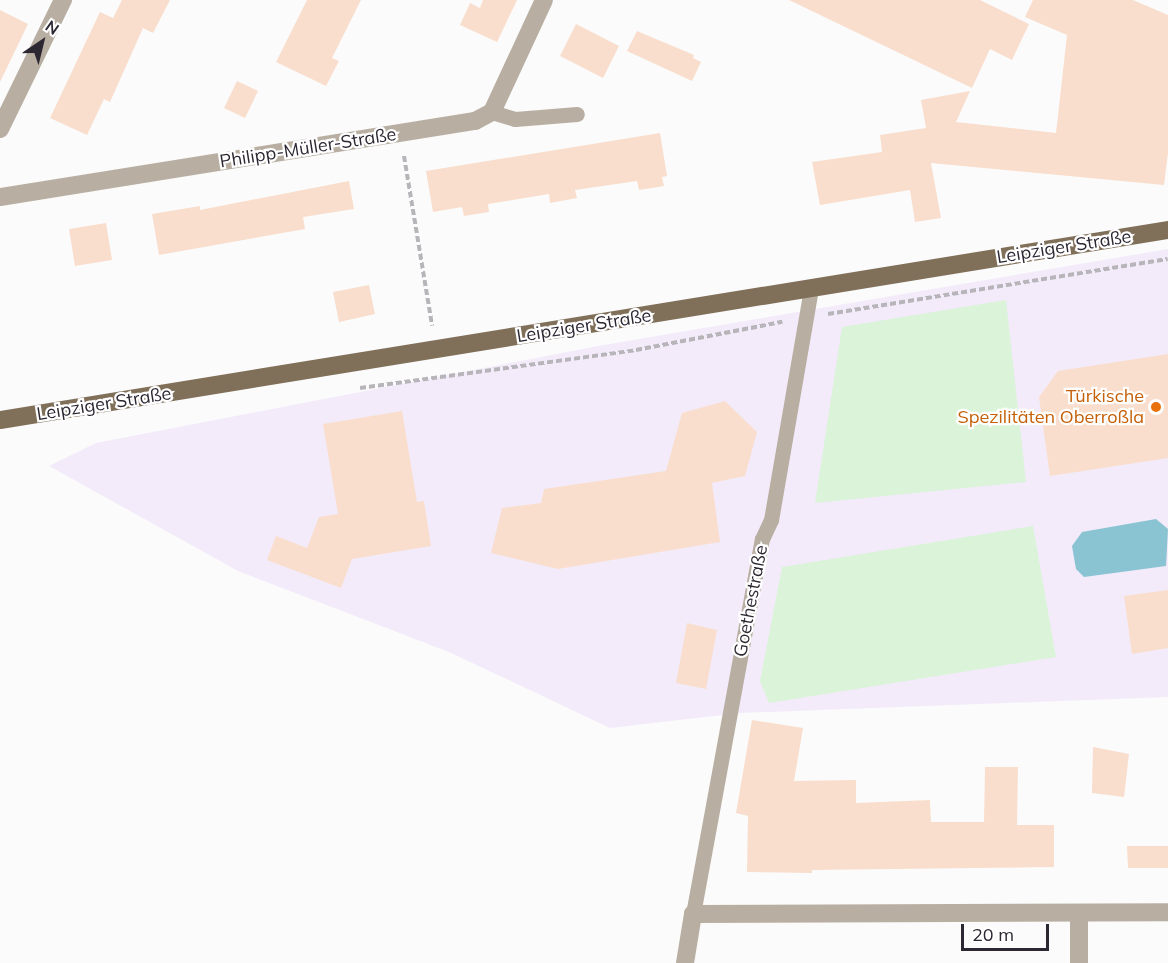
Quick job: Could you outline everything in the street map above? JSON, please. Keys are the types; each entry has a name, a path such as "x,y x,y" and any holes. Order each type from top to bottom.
{"main road":[{"name":"Leipziger Straße","path":"0,420 1168,230"}],"street":[{"path":"0,129 63,0"},
{"path":"492,112 544,0"},
{"name":"Philipp-Müller-Straße","path":"0,198 475,121 492,112"},
{"path":"693,914 1168,912"},
{"path":"1078,963 1079,913"},
{"name":"Goethestraße","path":"685,963 693,914"}],"lane":[{"path":"492,112 516,119 577,114"},
{"name":"Goethestraße","path":"693,914 762,539 771,520 811,289"}],"path":[{"path":"400,132 436,350"},
{"path":"354,389 636,350 806,317 1168,259"}],"shaded area":[{"path":"1168,249 1168,697 740,713 610,728 449,652 238,571 49,466 96,443 598,346"}],"green space":[{"path":"1006,300 1026,482 815,503 842,327"},
{"path":"1033,526 1056,657 769,703 760,681 782,567"}],"water":[{"path":"1156,519 1168,529 1166,566 1084,577 1076,569 1072,546 1082,532"}],"building":[{"path":"122,0 170,0 153,33 143,28 110,102 104,99 87,135 50,118 100,12 113,18"},
{"path":"307,0 361,0 332,58 339,61 326,86 276,62"},
{"path":"483,0 517,0 497,42 460,25 470,3 480,8"},
{"path":"789,0 980,0 1029,24 1012,60 990,49 972,88"},
{"path":"1033,0 1133,0 1168,15 1168,153 1164,185 931,163 941,218 915,222 910,190 820,205 812,162 882,152 880,135 926,128 921,100 970,91 956,122 1056,133 1067,35 1025,17"},
{"path":"0,10 28,24 0,82"},
{"path":"576,24 619,46 603,78 560,56"},
{"path":"637,31 694,55 693,58 701,62 692,81 627,51"},
{"path":"237,81 258,91 245,118 224,108"},
{"path":"660,133 667,176 662,177 664,186 639,190 637,181 575,190 577,198 550,203 549,194 488,204 489,212 464,216 462,207 433,212 426,171"},
{"path":"349,181 354,209 303,217 305,229 159,255 152,214 200,206 200,210"},
{"path":"106,223 112,260 75,266 69,229"},
{"path":"369,285 375,314 339,322 333,292"},
{"path":"1168,354 1168,458 1050,476 1039,397 1058,371"},
{"path":"725,401 757,432 745,476 712,483 720,542 558,569 491,553 502,508 541,503 544,489 666,471 682,413"},
{"path":"402,411 417,502 424,501 431,546 352,559 341,588 267,560 276,536 307,548 319,517 338,514 323,424"},
{"path":"1168,590 1168,648 1132,654 1124,596"},
{"path":"687,623 717,630 706,689 676,683"},
{"path":"752,720 803,728 794,781 856,780 856,803 930,800 931,822 984,822 985,767 1018,767 1017,825 1054,825 1054,867 812,870 812,873 747,872 748,816 736,813"},
{"path":"1093,747 1129,754 1124,797 1092,793"},
{"path":"1127,846 1168,846 1168,868 1128,868"}],"place":[{"name":"Türkische Spezilitäten Oberroßla","path":"1156,407"}]}
